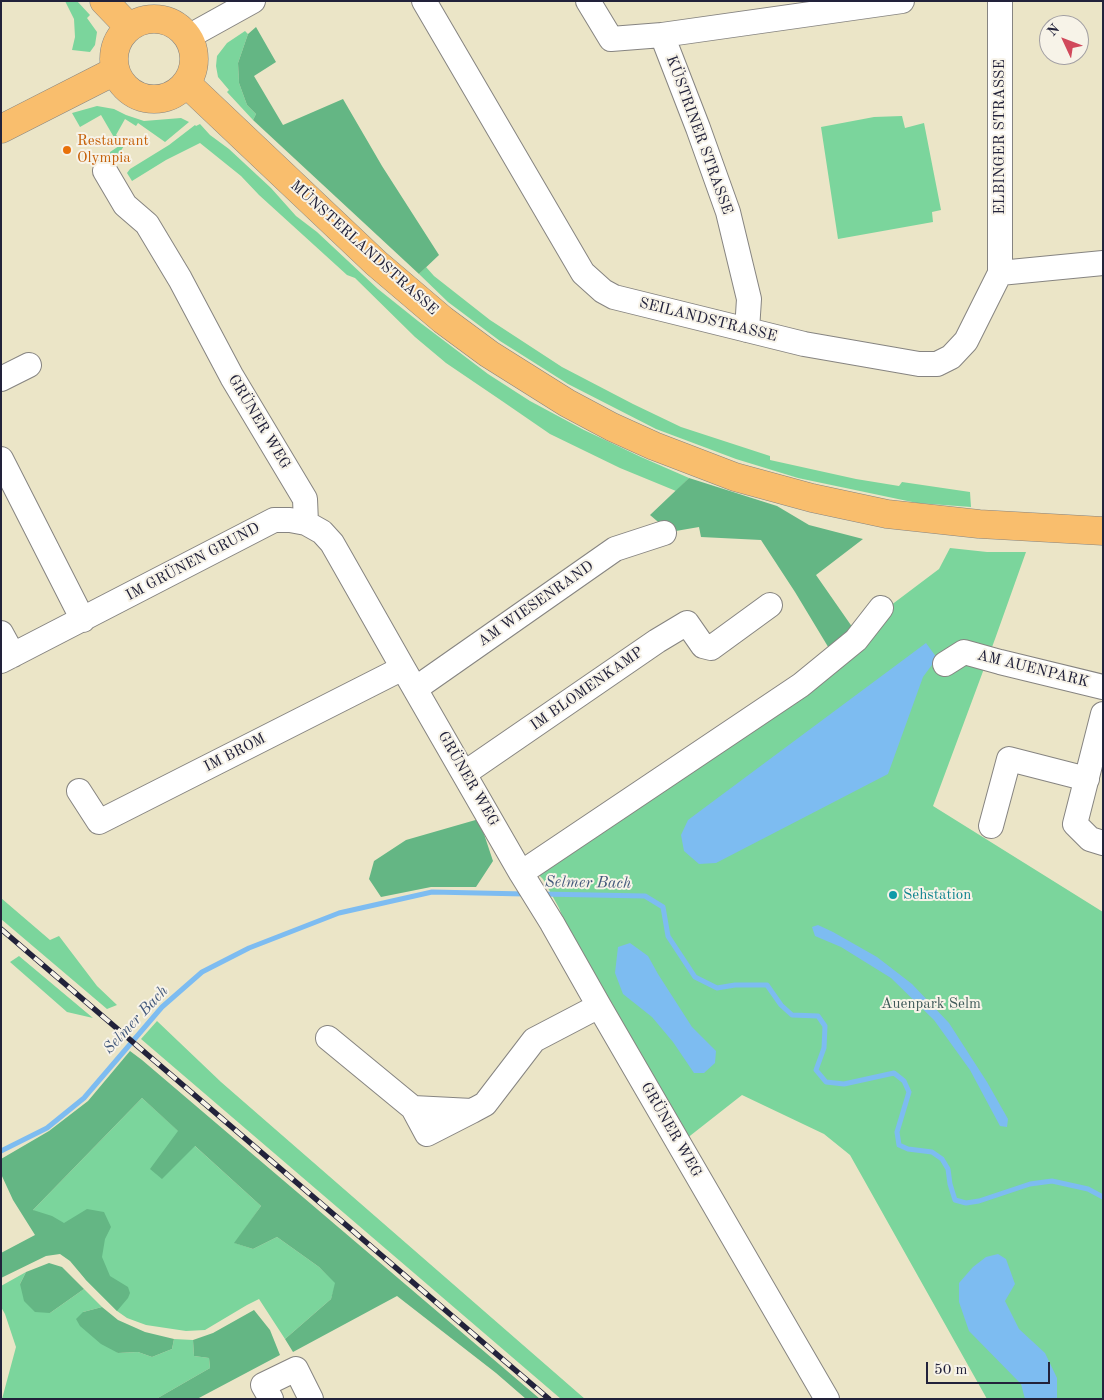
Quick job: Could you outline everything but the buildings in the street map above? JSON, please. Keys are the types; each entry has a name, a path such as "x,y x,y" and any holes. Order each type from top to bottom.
{"main road":[{"path":"104,1 129,27"},
{"path":"155,18 164,20 179,27 188,37 192,47 194,62 190,76 179,90 161,98 152,99 133,93 119,80 115,71 115,47 123,33 137,22 155,18"},
{"path":"1,129 115,71"},
{"name":"MÜNSTERLANDSTRASSE","path":"186,83 376,263 443,320 504,364 567,403 612,427 654,446 735,477 812,498 886,514 979,524 1103,531"}],"street":[{"path":"188,37 253,1"},
{"name":"SEILANDSTRASSE","path":"424,1 583,273 614,298 804,344 918,364 937,364 951,357 966,341 1000,273"},
{"path":"588,1 610,39 662,35 902,1"},
{"name":"ELBINGER STRASSE","path":"1000,1 1000,273"},
{"name":"KÜSTRINER STRASSE","path":"662,35 728,212 749,299 747,330"},
{"name":"GRÜNER WEG","path":"105,171 125,205 146,224 180,279 232,376 305,500 306,523 322,532 332,543 598,1006 827,1399"},
{"path":"1000,273 1103,263"},
{"path":"1,379 29,365"},
{"path":"1,459 83,620"},
{"name":"IM GRÜNEN GRUND","path":"7,658 274,520 306,523"},
{"name":"AM WIESENRAND","path":"415,689 615,549 664,533"},
{"name":"IM BLOMENKAMP","path":"465,773 657,641 687,623 703,646 711,648 770,605"},
{"path":"523,876 802,685 856,640 881,608"},
{"path":"1,633 7,658"},
{"name":"AM AUENPARK","path":"954,658 1000,662 1103,687"},
{"name":"IM BROM","path":"79,791 98,822 403,668"},
{"path":"1103,714 1075,824 1090,839 1103,843"},
{"path":"992,826 1009,759 1087,779"},
{"path":"328,1038 413,1108 472,1111 485,1104 534,1040 598,1006"},
{"path":"270,1399 264,1385 296,1369 311,1399"}],"green space":[{"path":"65,1 77,1 90,15 87,18 97,32 95,45 90,52 72,50 75,37 74,19"},
{"path":"256,27 276,62 254,76 283,125 343,99 382,166 439,255 419,274 253,120 256,114 247,105 239,83 238,63 248,34"},
{"path":"245,31 248,34 238,63 239,83 247,105 256,114 253,120 227,92 229,90 218,77 216,66 217,56 227,43"},
{"path":"97,106 114,109 144,121 181,118 189,122 165,142 138,123 136,126 125,119 116,135 126,143 110,171 110,152 119,146 101,115 80,127 72,113"},
{"path":"902,116 905,128 924,123 941,210 932,212 933,222 838,239 821,127 874,117"},
{"path":"200,124 271,188 296,216 317,232 378,289 488,374 530,401 584,430 689,478 676,491 620,468 550,434 446,363 415,337 355,278 347,275 259,195 241,176 200,143 166,160 132,181 127,173 130,169 169,145 195,125"},
{"path":"426,267 434,276 490,320 562,367 681,427 770,456 770,460 856,479 899,486 902,482 970,492 971,507 917,503 798,478 736,459 656,429 568,384 500,341 448,302 419,274"},
{"path":"689,478 777,506 809,525 863,539 816,575 855,631 830,650 761,540 701,537 699,527 670,532 650,515"},
{"name":"Auenpark Selm","path":"950,548 987,552 1026,552 933,806 1103,912 1103,1399 987,1399 850,1155 824,1134 742,1095 686,1139 567,928 559,908 543,879 524,861 720,734 939,569"},
{"path":"479,819 493,861 476,887 431,887 381,897 369,879 374,861 406,840"},
{"path":"1,898 50,940 59,936 97,986 117,1005 107,1009 1,919"},
{"path":"19,956 93,1018 67,1012 10,962"},
{"path":"157,1021 221,1082 585,1399 561,1399 141,1039"},
{"path":"130,1051 540,1399 526,1399 496,1373 397,1296 293,1352 285,1339 331,1299 335,1283 319,1267 277,1237 253,1249 234,1243 261,1206 195,1146 162,1179 150,1169 178,1131 142,1098 33,1210 52,1216 64,1223 87,1209 104,1212 111,1227 105,1239 102,1257 110,1276 128,1287 130,1293 128,1298 117,1311 70,1261 60,1254 46,1256 1,1278 1,1253 35,1235 13,1200 1,1174 1,1159 49,1131 88,1101"},
{"path":"142,1098 261,1206 235,1243 253,1249 277,1237 319,1267 336,1283 331,1299 285,1339 259,1299 205,1330 186,1331 146,1325 127,1318 117,1311 86,1280 33,1210"},
{"path":"49,1263 62,1267 84,1289 50,1313 35,1312 24,1301 20,1284 26,1272"},
{"path":"26,1272 20,1284 50,1313 84,1289 102,1307 83,1312 118,1353 138,1352 152,1357 172,1349 174,1339 193,1340 194,1356 209,1358 210,1368 156,1399 2,1399 16,1347 1,1307 1,1286"},
{"path":"102,1307 118,1320 145,1332 174,1339 172,1349 152,1357 138,1352 118,1353 101,1344 80,1326 76,1319 83,1312"},
{"path":"254,1310 270,1330 280,1355 197,1399 156,1399 210,1368 209,1358 194,1356 193,1340 213,1333"}],"water":[{"path":"926,643 937,658 923,677 888,774 716,863 699,864 684,851 681,835 688,820"},
{"path":"818,925 877,957 912,984 949,1023 1008,1119 1007,1127 1000,1126 970,1070 934,1020 891,978 841,947 815,936 812,927"},
{"path":"630,943 648,956 692,1027 716,1051 715,1063 704,1073 694,1073 673,1042 652,1017 623,994 615,973 618,947"},
{"path":"998,1254 1006,1259 1015,1284 1005,1301 1019,1329 1045,1353 1057,1378 1057,1399 1025,1399 1021,1384 969,1331 959,1302 959,1283 973,1267 986,1257"}],"waterway":[{"name":"Selmer Bach","path":"1,1151 47,1128 84,1098 162,1007 202,972 249,948 339,913 432,892 525,894"},
{"name":"Selmer Bach","path":"541,894 645,896 663,907 668,936 695,977 717,988 735,985 767,985 781,1005 792,1015 818,1016 825,1026 824,1048 816,1070 826,1082 844,1084 894,1073 904,1081 909,1092 897,1132 899,1145 908,1149 932,1152 942,1159 948,1169 955,1200 966,1203 979,1201 1030,1184 1052,1181 1088,1189 1103,1197"}],"railway":[{"path":"1,929 549,1399"}],"place":[{"name":"Restaurant Olympia","path":"67,150"},
{"name":"Sehstation","path":"893,895"}]}
